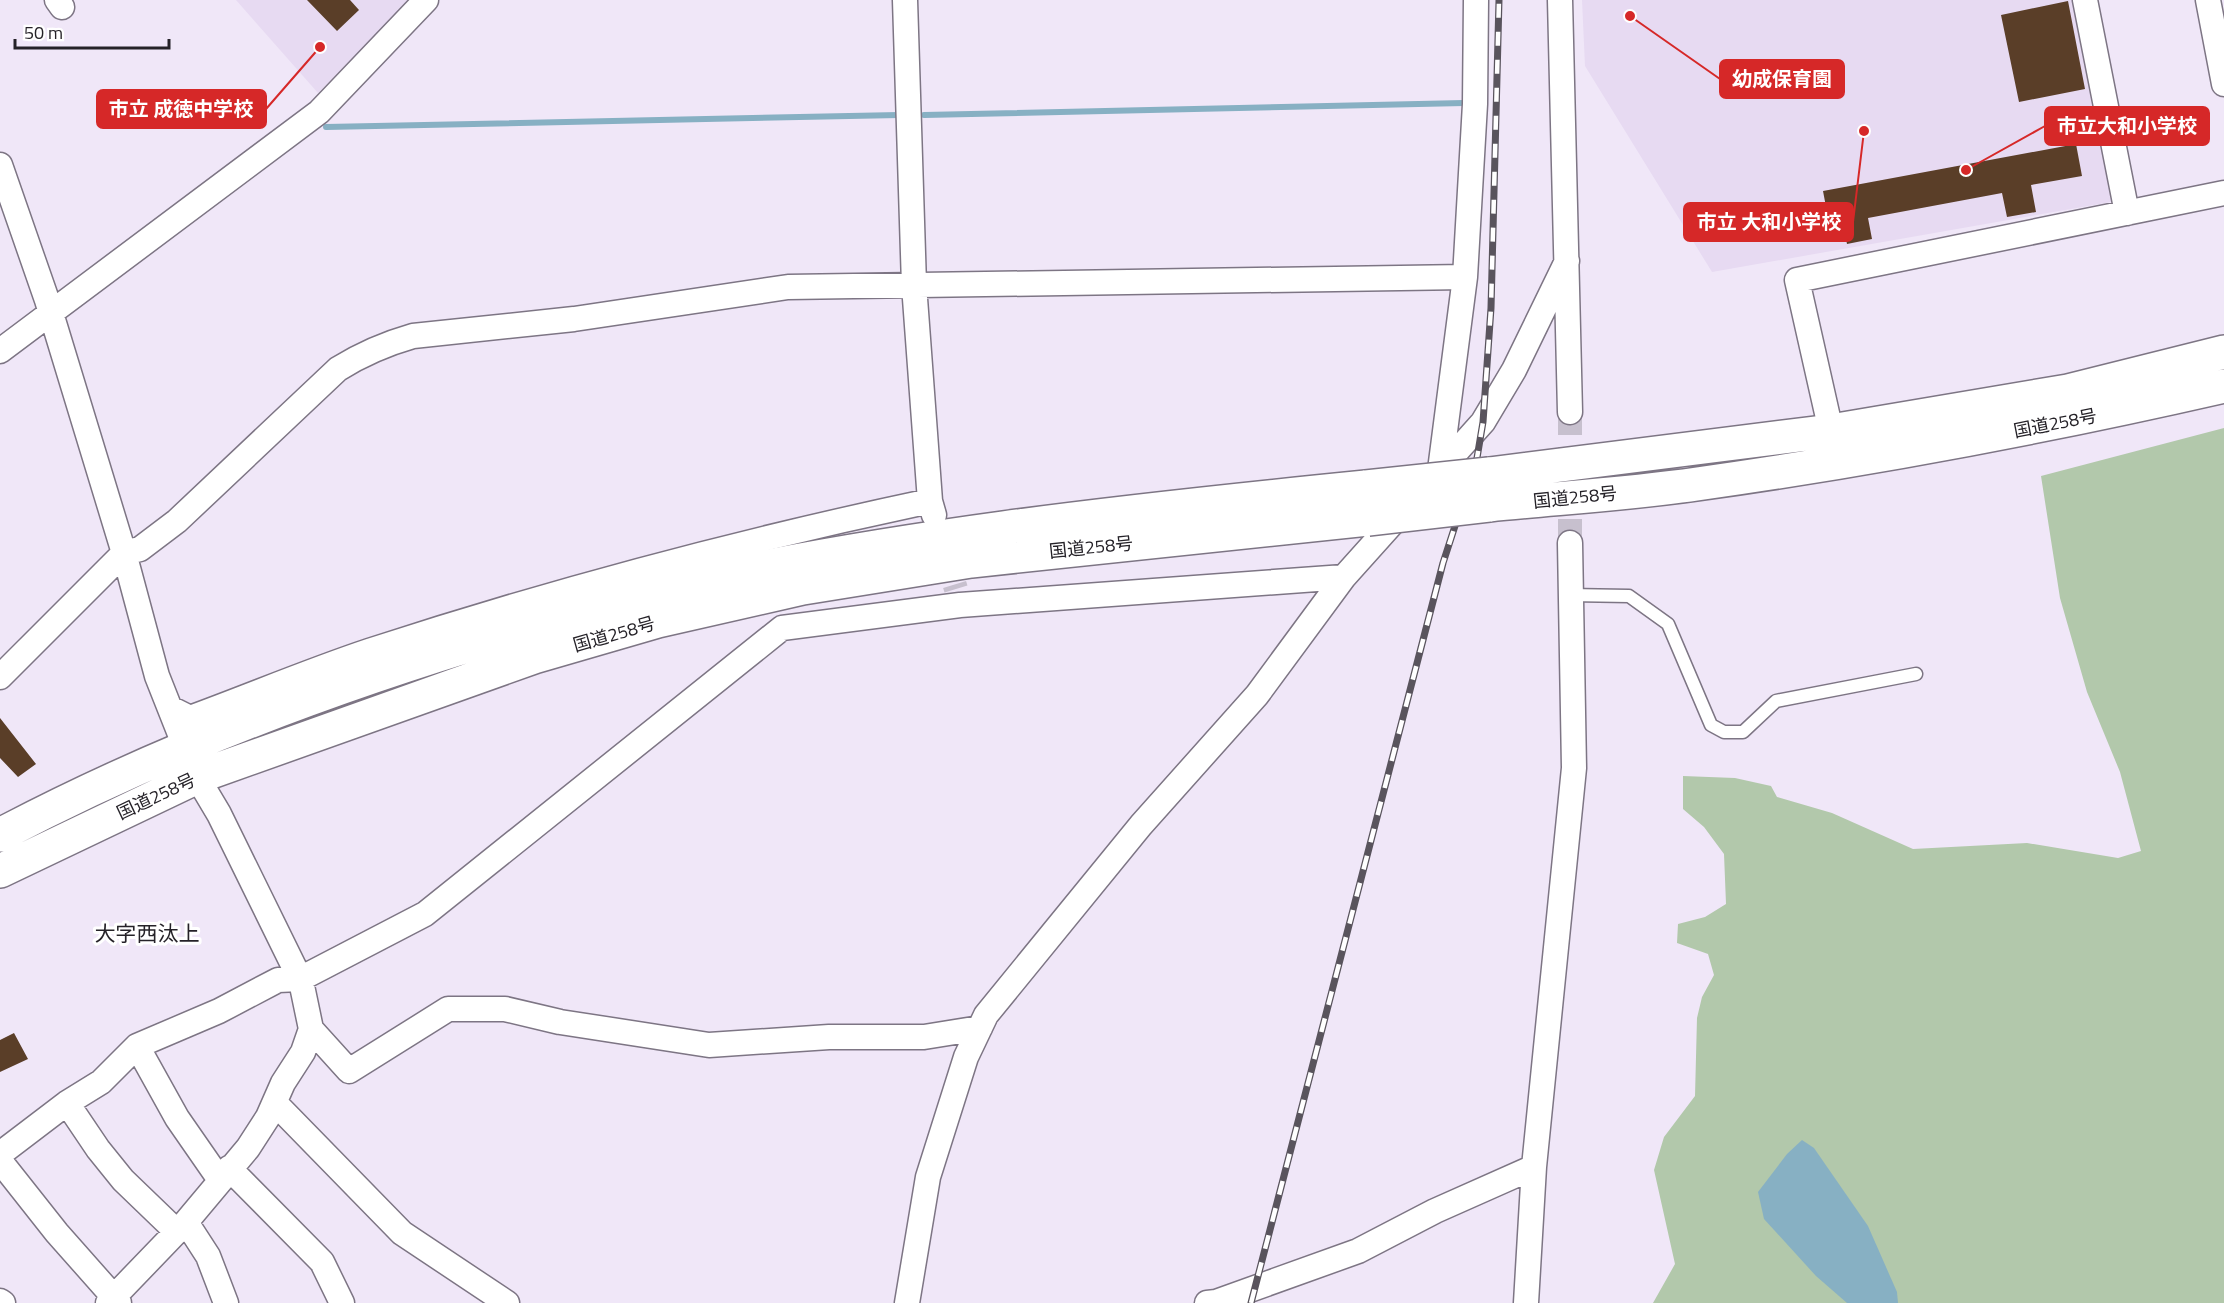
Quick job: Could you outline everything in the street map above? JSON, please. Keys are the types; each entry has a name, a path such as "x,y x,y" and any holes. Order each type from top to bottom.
{"highway":[{"name":"国道258号","path":"0,871 197,777 534,657 658,621 803,588 971,561 1368,519 1489,490 2068,391 2224,352"},
{"name":"国道258号","path":"0,835 185,745 420,659 644,593 802,559 933,538 1184,505 1366,487 1489,490 1694,484 1914,451 2082,419 2224,386"}],"street":[{"path":"0,351 319,112 426,0"},
{"path":"170,708 190,718 368,651 603,581 787,531 932,508 914,285 905,0"},
{"path":"1440,470 1465,278 1475,104 1476,0"},
{"path":"1560,0 1570,412"},
{"path":"2085,0 2127,213"},
{"path":"2208,0 2224,84"},
{"path":"0,165 50,314 124,553 157,675 197,777 219,814 300,979 311,1029 349,1071 448,1009 505,1009 560,1022 709,1045 829,1037 924,1037 980,1028"},
{"path":"1831,431 1797,280 2224,193"},
{"path":"907,1303 928,1177 966,1057 986,1015 1141,825 1257,695 1344,577 1483,422 1514,370 1567,261"},
{"path":"0,677 124,553 140,549 177,521 338,369 361,354 387,343 413,336 574,319 788,287 1465,278"},
{"path":"1526,1303 1534,1167 1574,768 1569,595 1570,543"},
{"path":"0,1154 67,1103 101,1082 137,1046 219,1011 278,980 300,979 425,914 782,628 958,597 1344,577"},
{"path":"0,1161 114,1301 248,1148 303,1052 311,1029"},
{"path":"137,1046 177,1118 225,1174 322,1262 342,1303"},
{"path":"67,1103 98,1149 123,1180 181,1227 208,1256 226,1303"},
{"path":"274,1103 402,1233 507,1303"},
{"path":"1207,1303 1358,1251 1435,1211 1534,1167"}],"lane":[{"path":"1569,595 1592,593 1629,596 1668,624 1710,725 1724,732 1743,732 1776,701 1916,674"}],"shaded area":[{"path":"236,0 409,0 318,93"},
{"path":"1582,0 2076,0 2117,197 2111,202 1712,272 1585,66"}],"green space":[{"path":"2224,428 2224,1303 1653,1303 1675,1264 1654,1170 1664,1137 1695,1096 1697,1018 1702,997 1714,975 1708,954 1677,943 1678,924 1705,917 1726,904 1724,854 1704,827 1683,809 1683,776 1735,778 1771,786 1777,797 1832,813 1913,849 2027,843 2118,858 2141,851 2120,772 2087,692 2060,598 2041,476"}],"water":[{"path":"1802,1140 1814,1148 1868,1226 1897,1292 1898,1303 1847,1303 1816,1276 1764,1219 1758,1192 1787,1154"}],"building":[{"path":"307,0 350,0 359,10 337,31"},
{"path":"2068,1 2085,89 2019,102 2001,15"},
{"path":"2076,144 2082,176 2031,185 2036,212 2007,217 2002,193 1868,218 1872,239 1847,244 1843,225 1830,228 1823,191"},
{"path":"0,718 36,764 18,777 0,758"},
{"path":"14,1033 28,1059 0,1072 0,1040"}],"waterway":[{"path":"924,115 1464,103"},
{"path":"326,127 899,115"}],"tunnel":[{"path":"1570,412 1570,543"},
{"path":"944,550 956,589"}],"railway":[{"path":"1251,1303 1443,563 1477,458 1483,422 1491,308 1499,0"}],"place":[{"name":"幼成保育園","path":"1630,16"},
{"name":"市立 成徳中学校","path":"320,47"},
{"name":"市立 大和小学校","path":"1864,131"},
{"name":"市立大和小学校","path":"1966,170"}],"district":[{"name":"大字西汰上","path":"147,933"}]}
